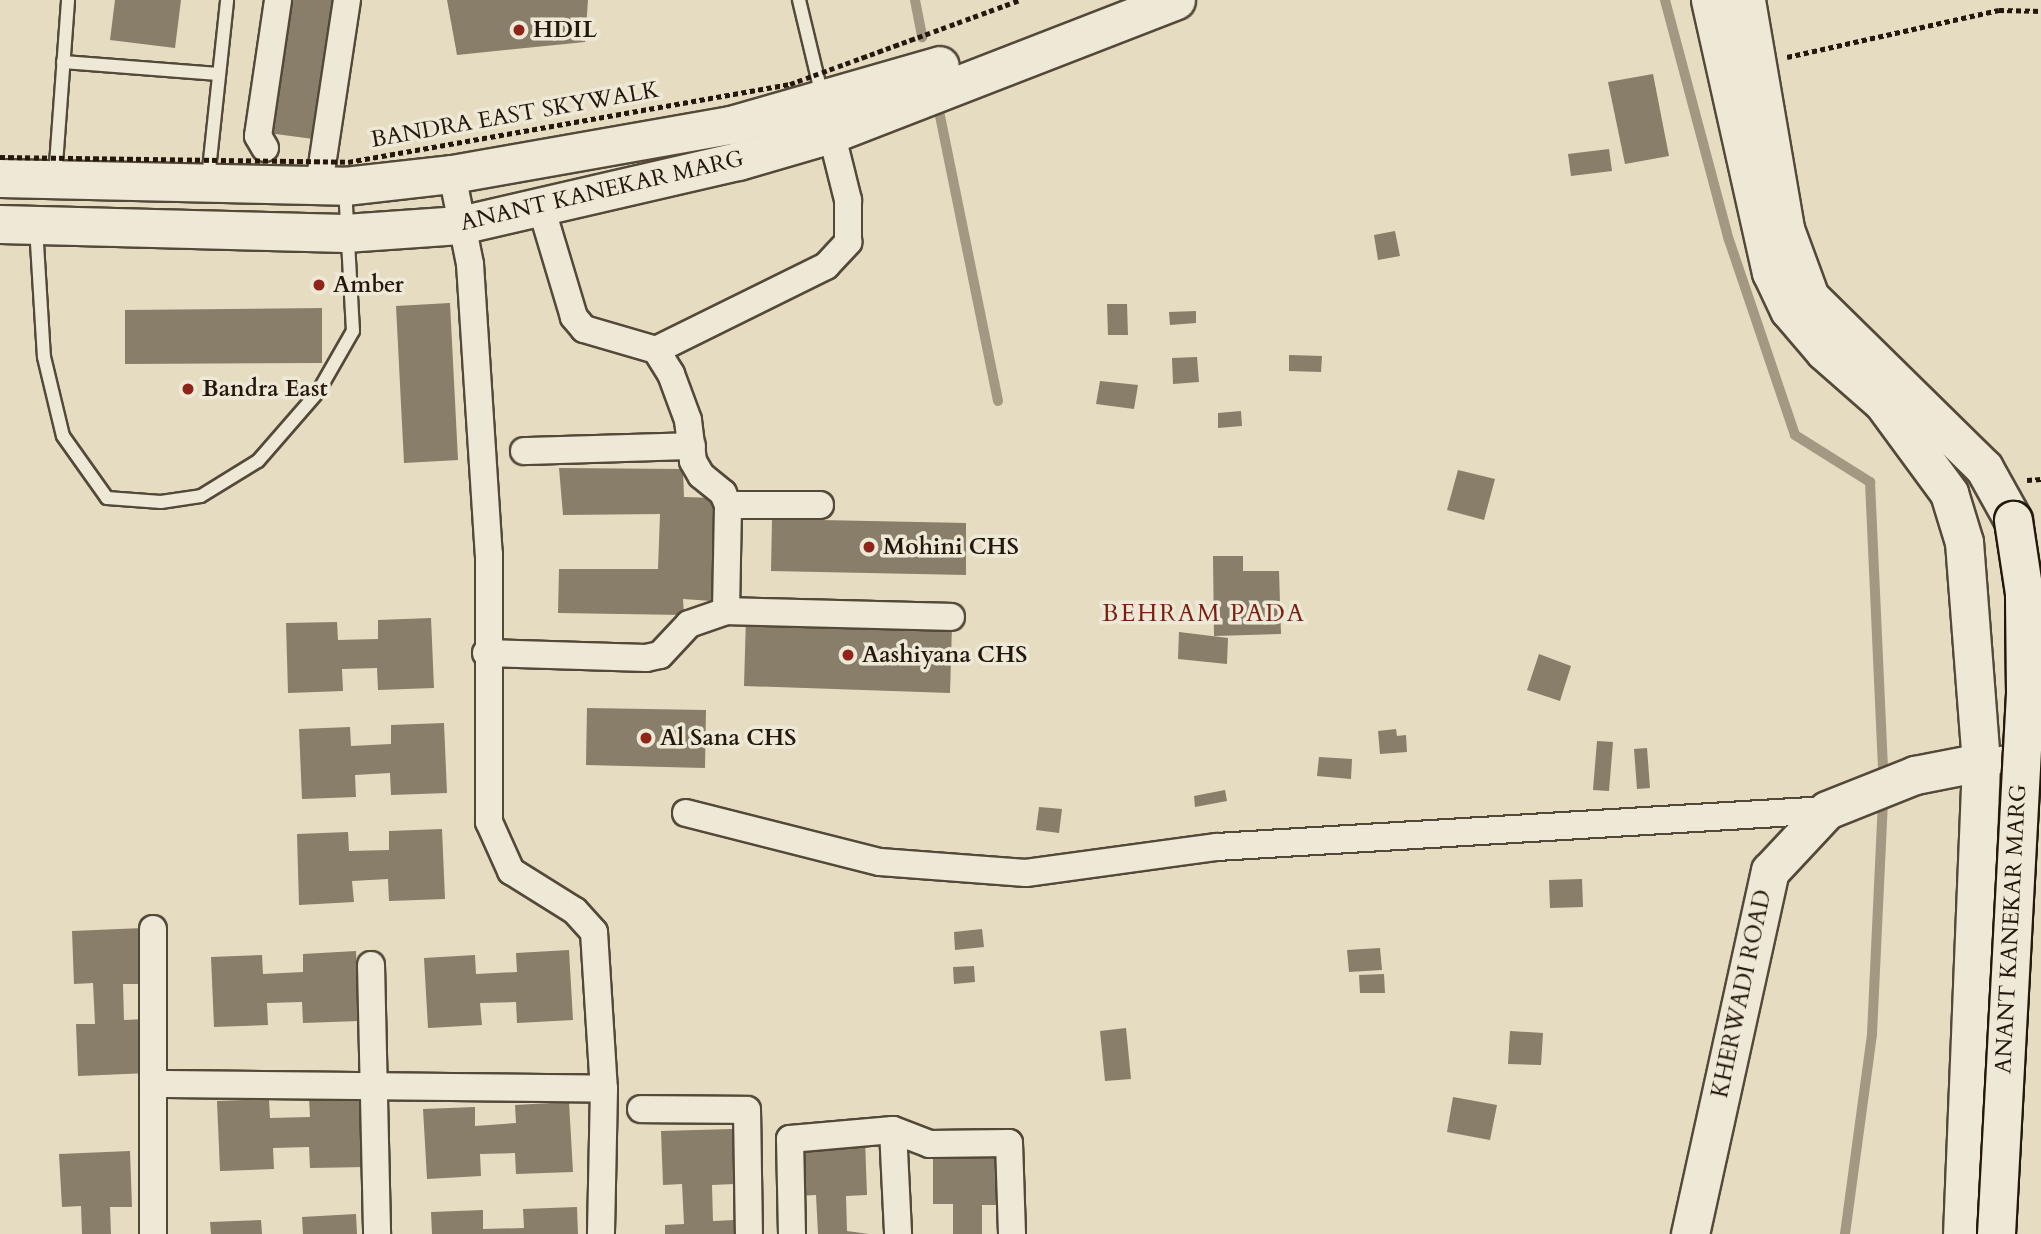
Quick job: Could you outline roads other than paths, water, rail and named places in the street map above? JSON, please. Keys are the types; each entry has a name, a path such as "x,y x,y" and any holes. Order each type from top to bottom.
{"street":[{"path":"265,148 258,136 278,0"},
{"path":"332,186 347,0"},
{"name":"ANANT KANEKAR MARG","path":"1087,25 1119,0"},
{"name":"ANANT KANEKAR MARG","path":"0,223 345,233 460,225 738,161 827,117 1087,25 1175,0"},
{"name":"ANANT KANEKAR MARG","path":"1710,0 1771,272 1784,300 1824,351 1883,403 1949,493 1964,542 1981,762 1962,1234"},
{"name":"ANANT KANEKAR MARG","path":"1746,0 1785,229 1810,297 1984,468 2013,520 2024,593 2025,693 1996,1234"},
{"path":"541,207 575,317 584,329 656,350 826,266 843,249 851,228 827,117"},
{"name":"ANANT KANEKAR MARG","path":"0,178 332,186 452,174 731,125 827,117"},
{"path":"731,125 738,161"},
{"path":"452,174 460,225 470,264 489,554 486,653 489,822 511,871 575,911 594,932 604,1089 601,1234"},
{"path":"656,350 688,419 692,446 701,475 723,493 728,505 726,611"},
{"path":"524,451 692,446"},
{"path":"728,505 820,505"},
{"path":"486,653 646,658 669,647 689,624 726,611 951,617"},
{"path":"1981,762 2041,756"},
{"name":"KHERWADI ROAD","path":"1690,1234 1770,871 1827,810 1915,775 1981,762"},
{"path":"685,813 880,862 1026,873 1217,847 1827,810"},
{"path":"153,929 156,1084 153,1234"},
{"path":"371,965 377,1234"},
{"path":"156,1084 604,1089"},
{"path":"641,1109 747,1110 748,1234"},
{"path":"893,1130 898,1234"},
{"path":"792,1234 790,1139 893,1130 929,1144 1009,1143 1012,1234"}],"lane":[{"path":"54,181 68,0"},
{"path":"208,183 227,0"},
{"path":"799,0 827,117"},
{"path":"63,62 219,74"},
{"path":"36,226 44,357 63,436 107,498 162,502 201,496 258,461 318,391 353,331 345,233 332,186"}],"waterway":[{"path":"915,0 922,37"},
{"path":"1665,0 1729,240 1795,435 1870,482 1883,766"},
{"path":"938,106 998,401"},
{"path":"1845,1234 1872,1034 1883,803"}],"place":[{"name":"HDIL","path":"519,30"},
{"name":"Amber","path":"319,285"},
{"name":"Bandra East","path":"188,389"},
{"name":"Mohini CHS","path":"869,547"},
{"name":"Aashiyana CHS","path":"848,655"},
{"name":"Al Sana CHS","path":"646,738"}],"district":[{"name":"BEHRAM PADA","path":"1204,614"}]}
